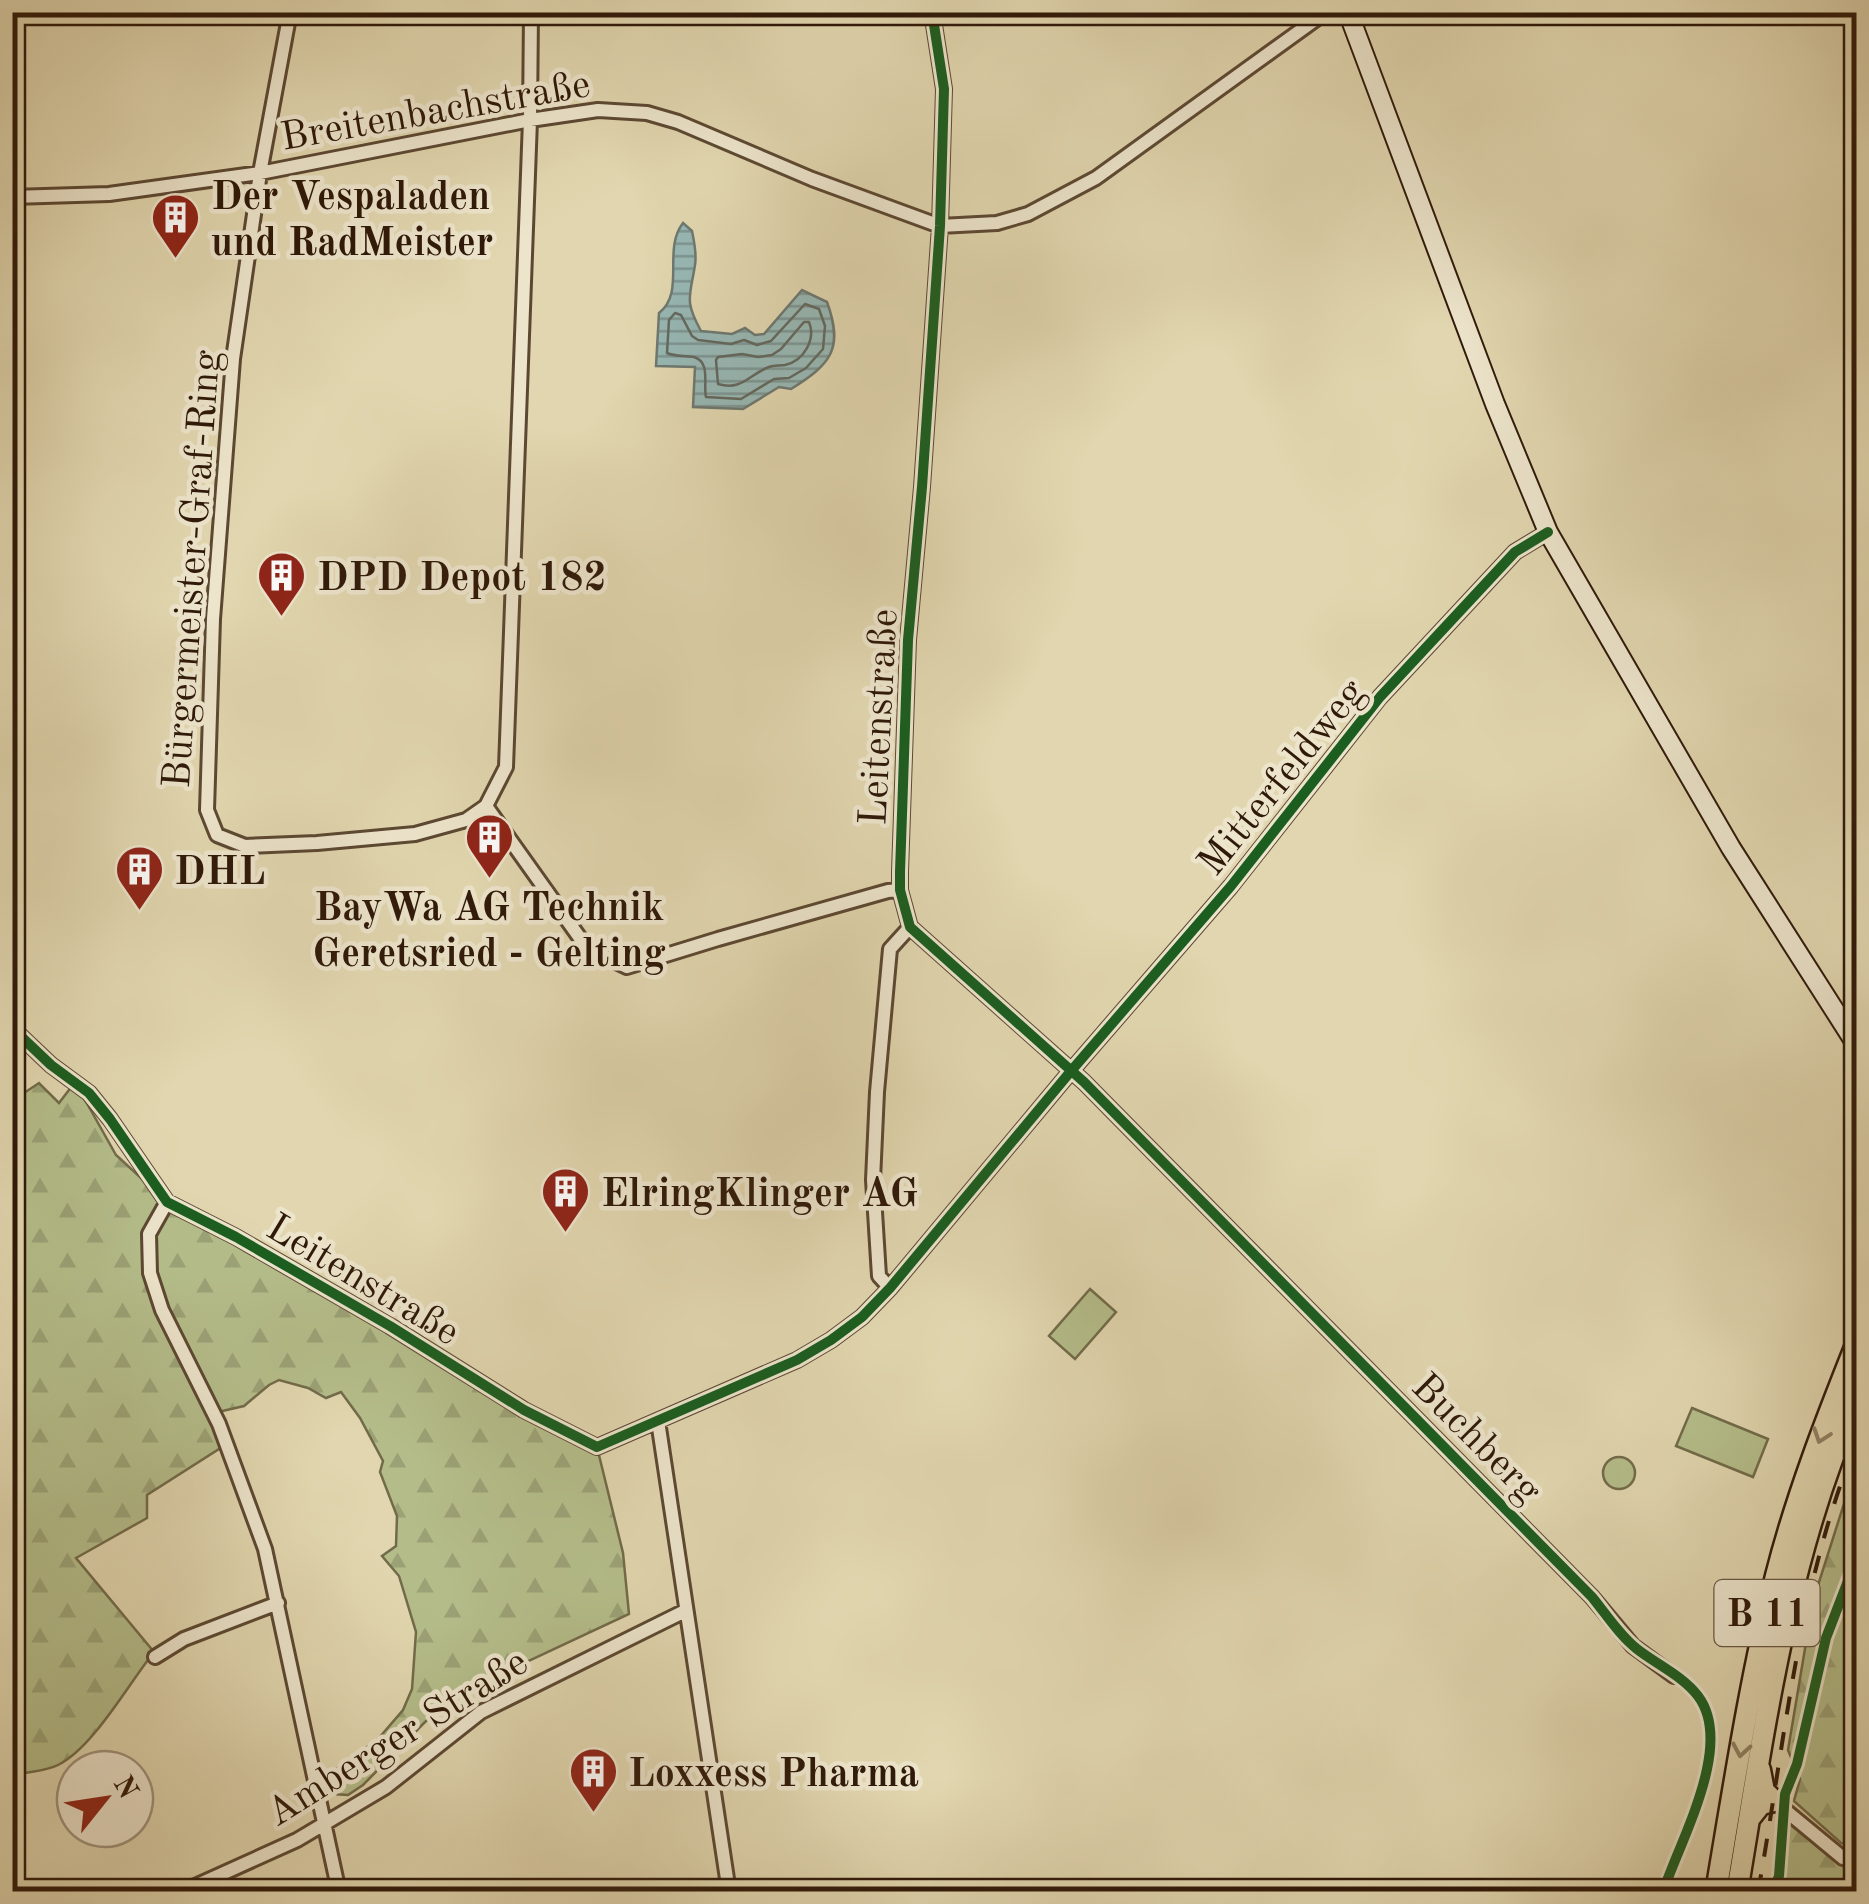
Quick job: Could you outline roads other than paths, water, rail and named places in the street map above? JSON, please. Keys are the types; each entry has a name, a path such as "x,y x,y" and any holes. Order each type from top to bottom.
{"main road":[{"name":"B 11","path":"1716,1892 1777,1572 1856,1345"},
{"name":"B 11","path":"1737,1892 1766,1712 1796,1577 1856,1400"},
{"path":"1758,1763 1764,1791 1774,1801"},
{"path":"1749,1818 1761,1804 1774,1801"}],"street":[{"name":"Bürgermeister-Graf-Ring","path":"290,12 260,172 233,358 213,618 207,810 217,835 245,846 415,834 466,820 486,806"},
{"path":"531,12 506,766 486,806 587,948 627,967 900,890"},
{"name":"Leitenstraße","path":"910,927 900,890 908,640 940,226 944,90 932,12"},
{"name":"Breitenbachstraße","path":"12,197 109,194 260,172 598,110 647,113 678,122 812,180 940,226 1009,221 1096,178 1326,12"},
{"path":"1348,12 1495,404 1548,532 1731,848 1856,1044"},
{"name":"Mitterfeldweg","path":"1071,1071 1231,886 1380,697 1514,552 1548,532"},
{"path":"890,1288 879,1276 872,1180 890,949 910,927 1071,1071"},
{"name":"Leitenstraße","path":"12,1028 51,1065 89,1093 167,1202 390,1326 524,1410 597,1447 797,1360 862,1317 1071,1071"},
{"name":"Buchberg","path":"1071,1071 1592,1597 1633,1646 1674,1676"},
{"path":"167,1202 149,1234 150,1273 162,1310 219,1424 256,1522 278,1603 339,1892"},
{"path":"658,1421 728,1892"},
{"path":"155,1657 184,1639 278,1603"},
{"name":"Amberger Straße","path":"193,1887 325,1824 386,1787 481,1712 686,1611"},
{"path":"1774,1801 1843,1858 1856,1862"}],"water":[{"path":"683,223 692,231 694,243 696,261 690,298 701,331 732,334 745,328 755,335 764,334 802,290 827,302 832,318 834,344 816,371 791,389 779,387 743,409 693,407 695,367 656,366 659,313 671,294 674,246"}],"railway":[{"path":"1758,1892 1807,1608 1836,1498 1856,1444"}],"place":[{"name":"Der Vespaladen und RadMeister","path":"176,260"},
{"name":"DPD Depot 182","path":"282,618"},
{"name":"BayWa AG Technik Geretsried - Gelting","path":"489,880"},
{"name":"DHL","path":"139,912"},
{"name":"ElringKlinger AG","path":"566,1234"},
{"name":"Loxxess Pharma","path":"593,1814"}]}
